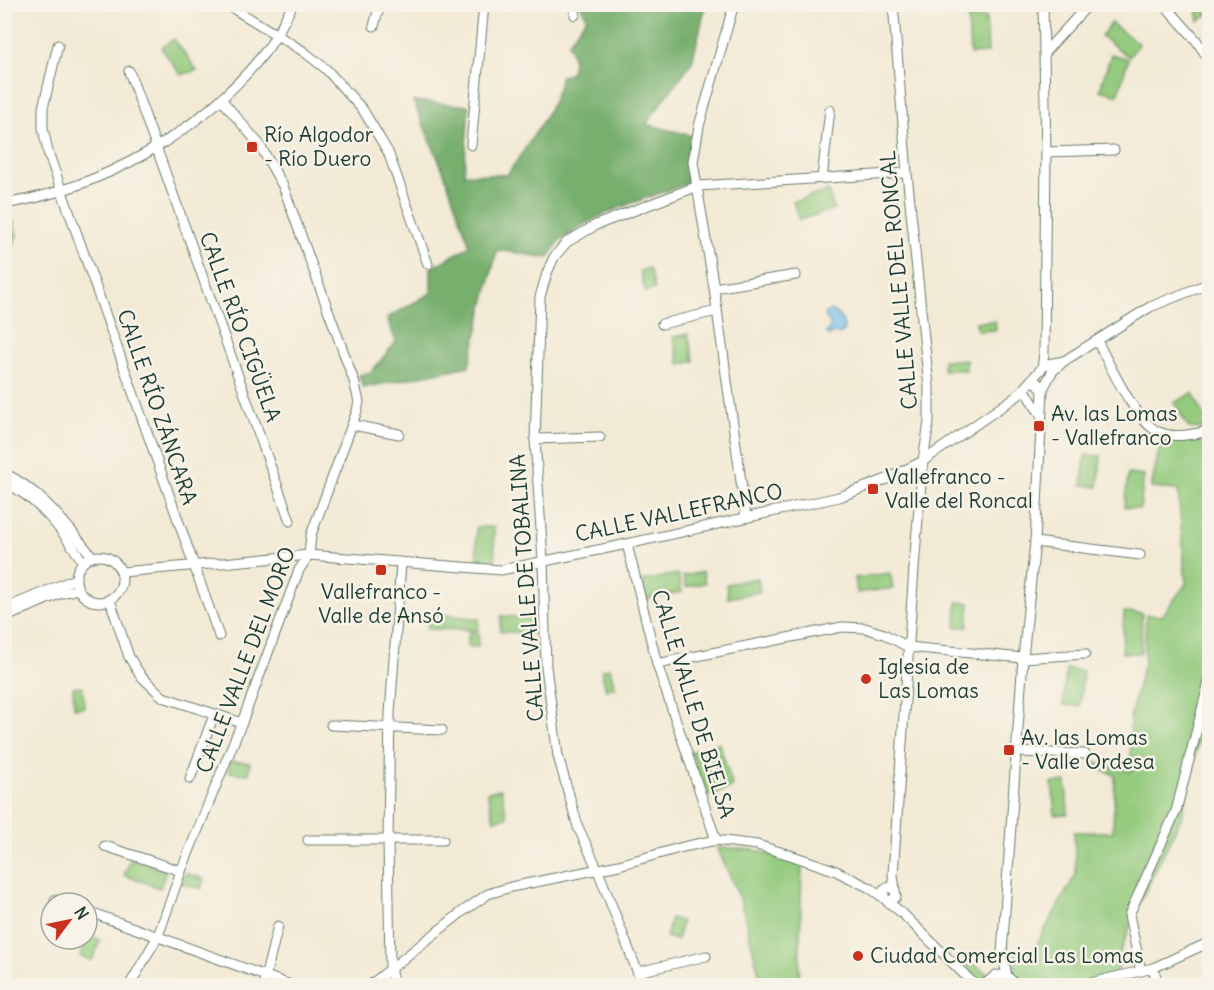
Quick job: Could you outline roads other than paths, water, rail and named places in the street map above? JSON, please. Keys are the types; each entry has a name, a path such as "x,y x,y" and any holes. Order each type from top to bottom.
{"street":[{"path":"226,4 303,51 326,69 363,110 388,152 428,264"},
{"path":"4,204 62,190 109,172 188,126 221,99 253,67 276,35 293,4"},
{"path":"374,26 380,4"},
{"path":"471,145 484,4"},
{"path":"575,15 576,4"},
{"path":"734,4 695,140 693,162 714,288 746,517"},
{"name":"CALLE VALLE DEL RONCAL","path":"893,4 907,173 929,387 929,422 923,461 893,875 889,894 902,913 973,982"},
{"path":"1043,4 1046,152 1044,353 1047,368"},
{"path":"1045,52 1089,4"},
{"path":"1164,4 1197,40 1209,61"},
{"name":"CALLE RÍO ZÁNCARA","path":"58,45 43,108 43,128 48,152 219,636"},
{"name":"CALLE RÍO CIGÜELA","path":"129,71 290,520"},
{"name":"CALLE VALLE DEL MORO","path":"129,986 158,936 181,871 242,723 299,570 309,555 311,535 359,402 354,381 283,186 259,144 221,99"},
{"path":"822,178 830,110"},
{"path":"1046,152 1114,150"},
{"name":"CALLE VALLE DE TOBALINA","path":"643,986 597,868 578,827 558,756 546,667 543,560 535,439 540,297 547,273 554,257 567,242 596,225 698,186 907,173"},
{"path":"714,288 796,275"},
{"name":"CALLE VALLEFRANCO","path":"122,572 309,555 501,570 839,497 887,479 923,461 1017,396 1047,368 1064,361 1150,307 1209,283"},
{"path":"662,324 717,311"},
{"path":"1097,340 1131,402 1146,423 1159,433 1182,435 1209,431"},
{"name":"CALLE VALLEFRANCO","path":"1043,390 1047,368"},
{"path":"973,982 985,983 996,975 1002,953 1023,658 1035,542 1043,390 1038,383 1028,385 1027,395 1033,400 1041,415"},
{"path":"1033,400 1040,397 1043,390"},
{"path":"352,426 399,434"},
{"name":"CALLE VALLE DE TOBALINA","path":"535,439 600,436"},
{"path":"4,473 19,480 46,502 92,556"},
{"path":"4,482 41,508 83,561"},
{"path":"1035,542 1140,555"},
{"name":"CALLE VALLE DE BIELSA","path":"627,544 657,664 716,840"},
{"path":"100,555 114,560 122,572 121,588 110,600 98,603 91,601 86,598 77,584 76,573 83,561 92,556 100,555"},
{"path":"394,986 390,968 388,840 390,728 401,563"},
{"path":"4,609 77,584"},
{"path":"4,618 77,584"},
{"path":"110,600 129,657 141,676 164,697 242,723"},
{"path":"657,664 842,627 865,628 884,634 908,647 1023,658 1085,654"},
{"path":"1141,971 1129,915 1176,811 1209,678"},
{"path":"190,779 214,715"},
{"path":"331,725 442,730"},
{"path":"1016,752 1085,754"},
{"path":"308,840 443,840"},
{"path":"369,986 488,894 511,886 619,865 716,840 757,845 834,870 870,888 889,894"},
{"path":"105,846 181,871"},
{"path":"99,915 158,936 265,981 293,986"},
{"path":"265,981 278,926"},
{"path":"1078,986 1153,968 1209,942"},
{"path":"1002,953 1007,976 1017,985"},
{"path":"638,972 706,956"},
{"path":"1153,968 1159,986"},
{"path":"996,975 1007,976"},
{"path":"4,982 14,986"}],"water":[{"path":"830,310 841,318 844,331 829,336 826,333 831,325 824,314"}],"place":[{"name":"Río Algodor - Río Duero","path":"252,147"},
{"name":"Av. las Lomas - Vallefranco","path":"1039,426"},
{"name":"Vallefranco - Valle del Roncal","path":"873,489"},
{"name":"Vallefranco - Valle de Ansó","path":"381,570"},
{"name":"Iglesia de Las Lomas","path":"866,679"},
{"name":"Av. las Lomas - Valle Ordesa","path":"1009,750"},
{"name":"Ciudad Comercial Las Lomas","path":"858,956"}]}
